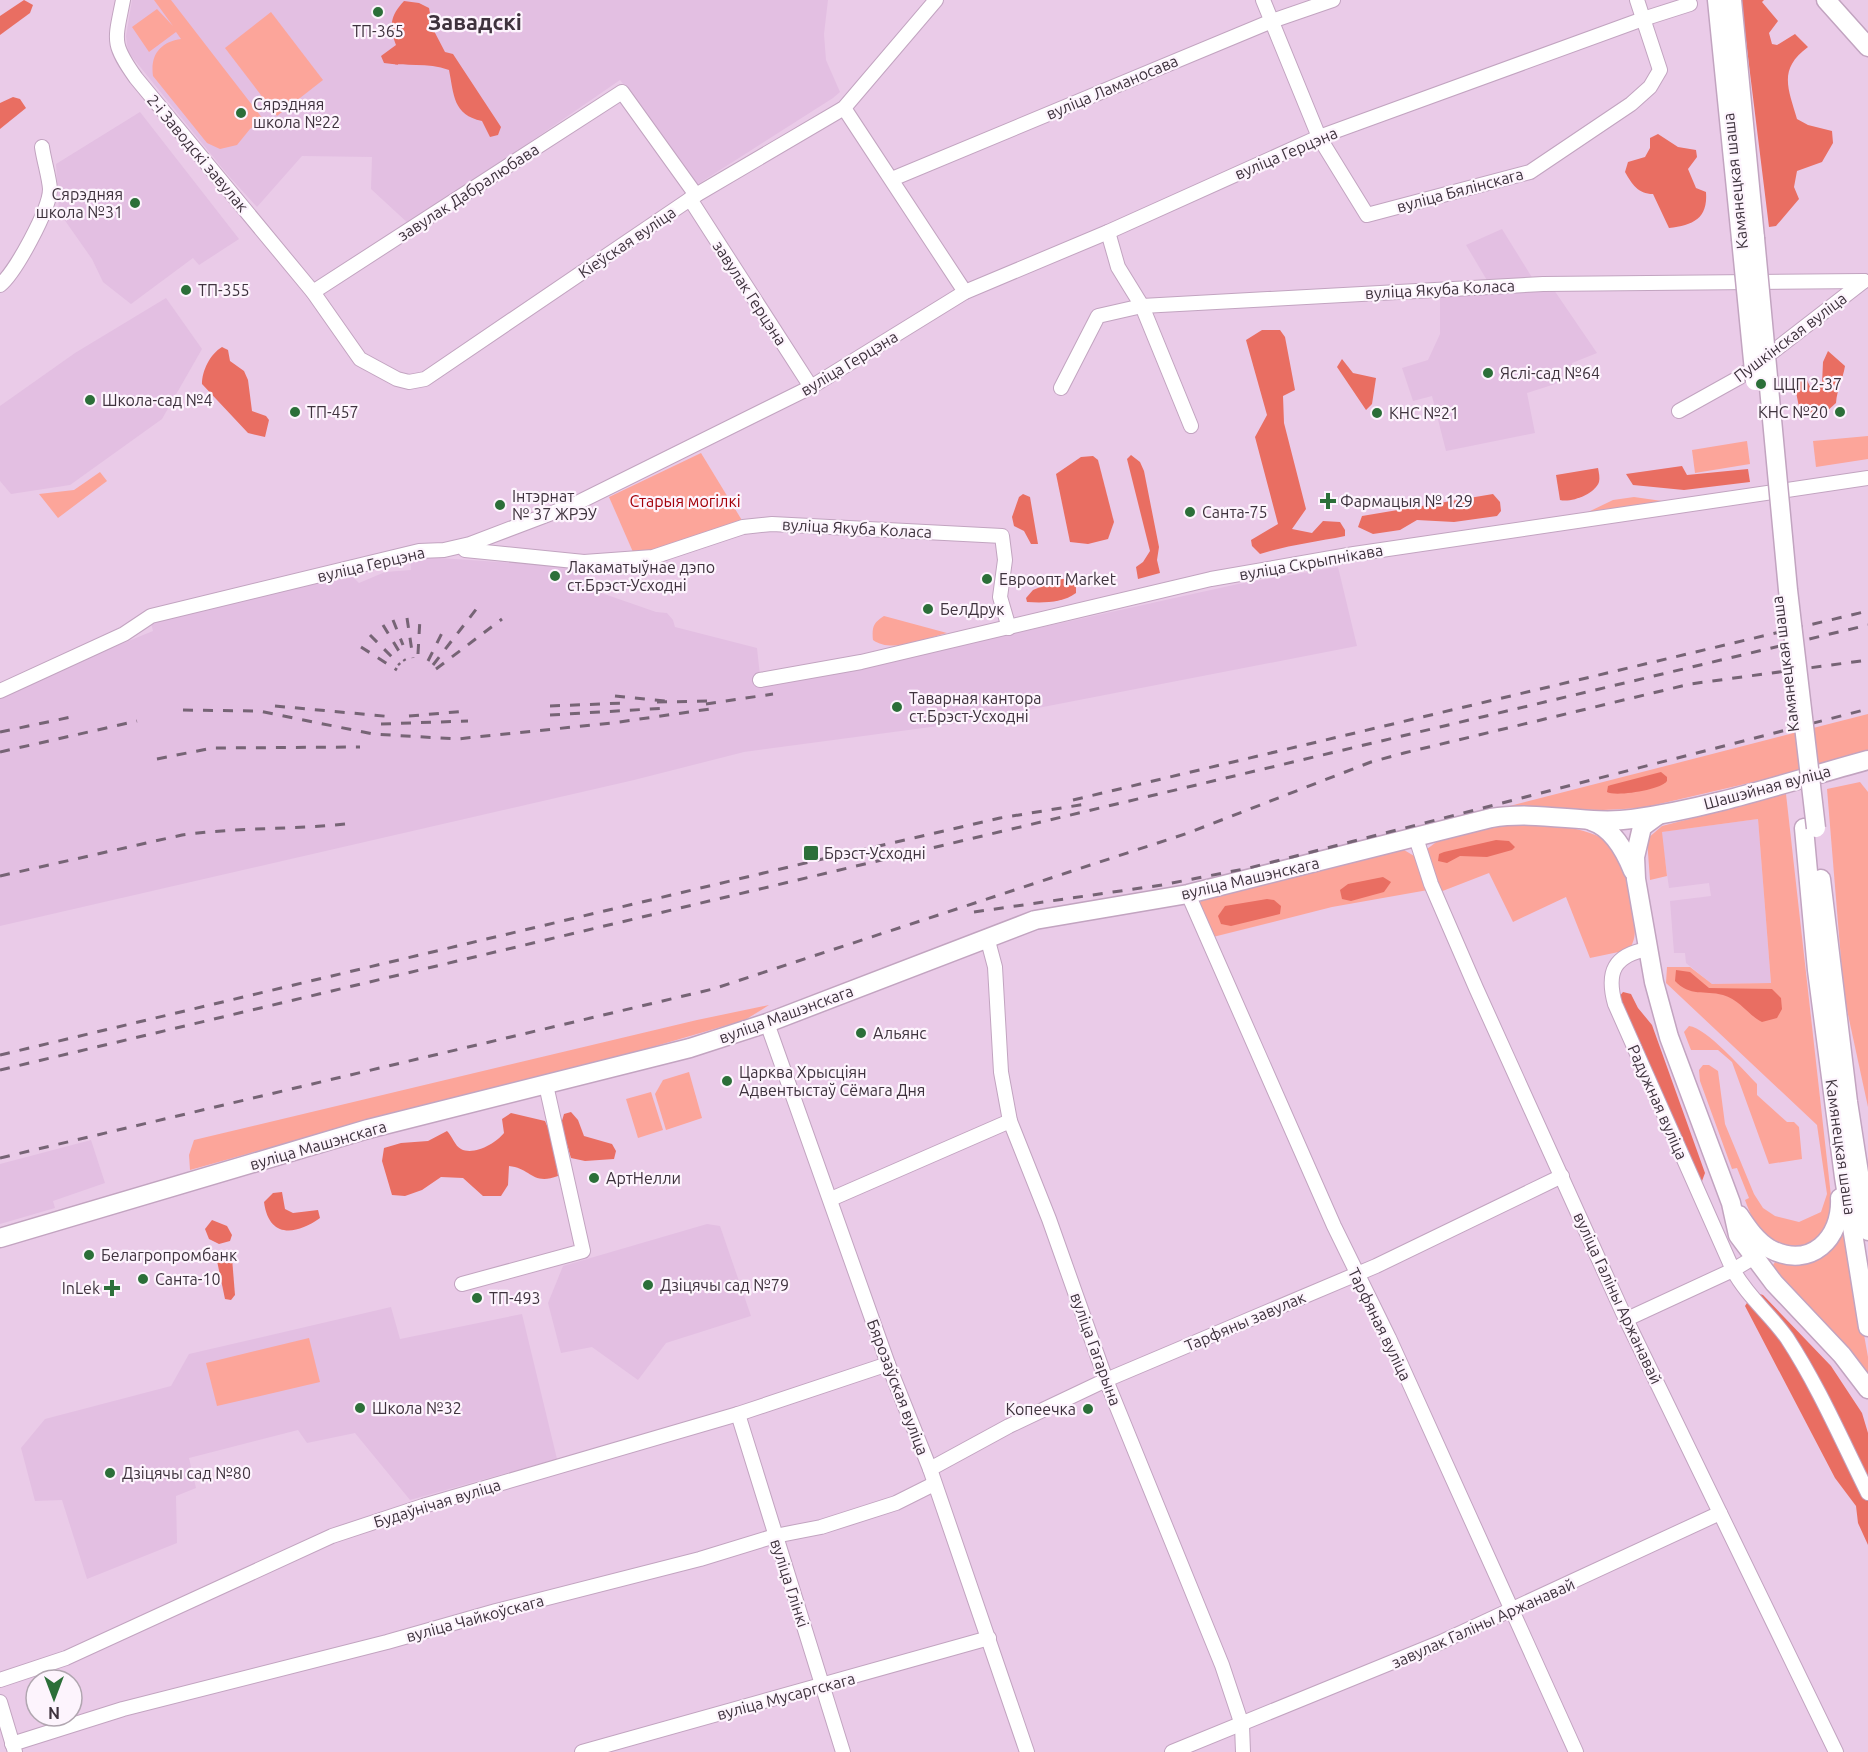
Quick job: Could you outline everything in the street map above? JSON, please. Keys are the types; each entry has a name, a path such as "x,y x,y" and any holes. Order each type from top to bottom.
{"main road":[{"name":"Камянецкая шаша","path":"1717,0 1748,239 1788,590 1810,828 1868,1327"},
{"name":"Камянецкая шаша","path":"1732,0 1748,239"},
{"path":"1826,0 1868,47"},
{"name":"Шашэйная вуліца","path":"1632,827 1666,812 1868,760"},
{"name":"вуліца Машэнскага","path":"0,1238 368,1130 662,1056 767,1023 1035,920 1188,894 1503,816 1536,814 1575,817 1632,827"},
{"name":"вуліца Машэнскага","path":"1575,817 1596,822 1616,840"},
{"path":"1636,879 1616,840 1613,829 1632,827 1636,879 1654,982 1669,1036 1731,1203 1738,1234 1753,1258 1786,1297 1842,1355 1868,1389"},
{"name":"Камянецкая шаша","path":"1841,1103 1868,1231"},
{"path":"1731,1203 1752,1233 1764,1245 1777,1251 1802,1254 1821,1247 1830,1239 1840,1211 1832,1127 1841,1103 1855,1118 1868,1188"}],"street":[{"name":"2-і Заводскі завулак","path":"123,0 117,34 118,53 313,292"},
{"name":"Кіеўская вуліца","path":"313,292 360,359 397,379 418,382 431,376 693,197 844,108 936,0"},
{"name":"вуліца Бялінскага","path":"1263,0 1319,136 1367,215 1530,172 1631,104 1650,87 1660,70 1637,0"},
{"name":"вуліца Ламаносава","path":"892,179 1272,21 1334,0"},
{"name":"вуліца Герцэна","path":"0,691 124,634 151,616 419,551 444,550 478,541 573,505 811,387 965,292 1108,232 1319,136 1690,4"},
{"name":"завулак Дабралюбава","path":"313,292 622,92"},
{"name":"завулак Герцэна","path":"622,92 693,197 811,387"},
{"path":"844,108 965,292"},
{"path":"0,285 10,277 44,210 50,191 42,147"},
{"path":"1108,232 1118,267 1142,306 1191,426"},
{"name":"вуліца Якуба Коласа","path":"1061,388 1098,316 1142,306 1543,284 1866,280"},
{"name":"Пушкінская вуліца","path":"1679,411 1740,377 1866,280"},
{"name":"вуліца Скрыпнікава","path":"760,680 861,662 1211,579 1324,559 1868,478"},
{"name":"вуліца Якуба Коласа","path":"444,550 483,550 584,562 653,557 743,527 772,524 1002,537 1005,560 999,593 1009,628"},
{"name":"вуліца Галіны Аржанавай","path":"1416,838 1431,884 1627,1319 1836,1752"},
{"name":"Тарфяная вуліца","path":"1188,894 1356,1274 1392,1345 1576,1752"},
{"name":"вуліца Гагарына","path":"987,937 995,967 1000,1063 1010,1122 1049,1219 1106,1380 1222,1665 1242,1725 1243,1752"},
{"name":"Радужная вуліца","path":"1648,949 1632,952 1619,962 1611,976 1612,992 1733,1270 1743,1288 1773,1318 1788,1340 1817,1390 1868,1493"},
{"name":"Бярозаўская вуліца","path":"767,1023 888,1364 930,1469 1027,1752"},
{"path":"462,1284 583,1251 546,1085"},
{"path":"831,1199 1010,1122"},
{"name":"Тарфяны завулак","path":"930,1469 1009,1426 1106,1380 1356,1274 1562,1176"},
{"path":"1627,1319 1733,1270 1753,1258"},
{"name":"Будаўнічая вуліца","path":"0,1680 66,1658 332,1536 423,1506 738,1414 888,1364"},
{"name":"вуліца Глінкі","path":"738,1414 843,1752"},
{"name":"вуліца Чайкоўскага","path":"14,1748 123,1709 563,1595 775,1536 820,1527 896,1503 934,1484"},
{"name":"завулак Галіны Аржанавай","path":"1172,1752 1382,1668 1512,1611 1720,1512"},
{"name":"вуліца Мусаргскага","path":"582,1752 822,1687 989,1638"},
{"path":"0,1702 14,1748"}],"shaded area":[{"path":"24,0 33,5 30,13 0,35 0,16"},
{"path":"132,0 828,0 824,34 826,60 840,92 695,186 656,127 620,80 410,225 371,189 372,157 302,156 257,207 227,174 128,52 126,36"},
{"path":"1741,0 1764,0 1762,2 1778,21 1769,33 1772,44 1777,45 1795,34 1808,47 1792,63 1789,71 1789,88 1797,119 1808,125 1832,131 1833,143 1822,162 1797,171 1794,187 1799,199 1776,226 1769,227"},
{"path":"404,1 419,3 429,8 433,29 445,52 453,54 501,127 498,135 490,137 482,121 472,118 460,109 454,96 449,70 433,66 384,63 381,56 396,45 392,22"},
{"path":"13,97 20,99 26,108 0,129 0,103"},
{"name":"Сярэдняя школа №31","path":"140,112 239,239 199,265 193,258 131,304 103,282 92,259 59,212 56,164"},
{"path":"1658,134 1678,147 1696,150 1697,157 1688,169 1696,188 1706,192 1706,201 1702,214 1685,225 1669,228 1653,194 1639,190 1625,172 1628,162 1645,157 1650,148 1650,138"},
{"path":"1502,229 1533,279 1488,282 1466,245"},
{"name":"Яслі-сад №64","path":"1554,290 1597,353 1572,363 1574,378 1527,393 1535,433 1446,451 1432,396 1413,401 1402,368 1428,360 1440,334 1440,296"},
{"name":"Школа-сад №4","path":"166,298 202,349 162,419 70,485 11,494 0,481 0,406 75,353"},
{"path":"1262,330 1280,330 1285,337 1295,390 1283,396 1284,423 1306,509 1292,529 1312,533 1323,521 1340,522 1345,530 1345,536 1260,554 1252,546 1251,540 1278,524 1255,437 1267,415 1246,340"},
{"path":"222,347 228,350 230,361 244,371 248,380 252,411 266,416 269,420 265,437 248,433 202,384 207,363"},
{"path":"1828,351 1845,366 1844,371 1836,403 1813,419 1799,407 1795,387 1797,377 1807,380 1811,389 1822,384 1823,362"},
{"path":"1342,359 1353,373 1376,378 1372,404 1366,410 1337,367"},
{"path":"1131,455 1140,462 1144,471 1159,547 1157,560 1160,573 1138,579 1136,567 1143,562 1150,551 1127,459"},
{"path":"1093,456 1098,460 1114,522 1108,539 1088,544 1070,542 1056,474 1081,457"},
{"path":"1682,466 1687,475 1748,469 1750,482 1684,490 1633,485 1626,474"},
{"path":"1598,468 1599,482 1593,490 1576,499 1560,500 1556,475"},
{"path":"1023,494 1030,497 1038,544 1031,544 1024,531 1014,526 1012,517 1019,497"},
{"path":"1493,494 1500,502 1501,511 1497,516 1454,522 1417,520 1400,530 1373,534 1358,527 1362,516"},
{"name":"Лакаматыўнае дэпо ст.Брэст-Усходні","path":"410,556 588,570 587,588 656,612 667,613 675,627 757,648 761,685 822,676 1238,584 1338,567 1357,646 961,723 744,752 634,780 0,926 0,698 60,669 153,631 150,619 352,576 359,583 385,572 411,570"},
{"path":"1060,579 1076,579 1076,593 1059,601 1027,602 1026,598 1033,590"},
{"path":"1661,772 1667,777 1667,781 1656,787 1628,793 1607,792 1608,786"},
{"path":"1758,819 1771,983 1712,984 1686,963 1685,953 1674,953 1670,901 1711,896 1709,883 1669,888 1661,832"},
{"path":"1496,840 1509,841 1515,847 1512,850 1487,857 1460,856 1447,863 1438,861 1439,854 1444,852"},
{"path":"1383,877 1391,882 1384,892 1351,901 1342,899 1340,890 1348,884"},
{"path":"1267,899 1274,900 1281,906 1280,914 1231,926 1221,924 1218,916 1225,906"},
{"path":"1676,970 1690,972 1709,988 1772,989 1781,998 1782,1009 1777,1018 1762,1022 1729,997 1692,991 1681,986 1675,981"},
{"path":"1623,992 1631,994 1638,1008 1652,1025 1705,1173 1702,1181 1699,1182 1619,997"},
{"path":"571,1112 578,1120 584,1136 612,1144 616,1151 614,1159 585,1161 571,1158 561,1124 564,1114"},
{"path":"511,1113 545,1121 553,1139 558,1176 549,1179 537,1178 516,1167 509,1166 508,1185 501,1196 483,1196 463,1178 441,1177 422,1190 405,1196 392,1195 382,1161 384,1148 401,1143 428,1141 447,1131 461,1149 478,1150 496,1141 504,1133 502,1119"},
{"path":"91,1140 105,1183 53,1201 55,1208 0,1224 0,1164"},
{"path":"282,1192 285,1209 293,1213 318,1210 320,1218 302,1228 285,1230 278,1228 271,1222 264,1202 273,1193"},
{"path":"212,1220 227,1226 232,1235 230,1241 219,1244 209,1239 205,1229"},
{"name":"Дзіцячы сад №79","path":"707,1224 720,1226 751,1316 666,1343 638,1380 592,1347 561,1353 548,1303 563,1266"},
{"path":"224,1254 232,1258 235,1295 231,1300 225,1299 216,1256"},
{"path":"1754,1292 1763,1295 1831,1366 1862,1413 1868,1433 1868,1545 1858,1523 1856,1506 1835,1478 1745,1306"},
{"name":"Школа №32","path":"391,1307 400,1339 522,1314 557,1459 410,1500 355,1433 307,1443 298,1430 189,1458 196,1488 176,1496 177,1543 87,1579 62,1500 35,1501 21,1448 45,1419 171,1386 189,1354"}],"green space":[{"path":"154,0 171,0 263,119 250,129 237,145 220,149 207,143 153,76 153,61 158,50 168,43 181,39 176,32 149,52 132,27 157,9 173,26"},
{"path":"271,12 323,80 277,116 225,48"},
{"path":"1868,436 1868,459 1816,467 1813,441"},
{"path":"1747,441 1750,464 1695,473 1692,450"},
{"name":"Старыя могілкі","path":"701,453 743,522 662,549 633,552 609,497"},
{"path":"100,472 107,481 58,518 39,494 74,490"},
{"path":"1634,497 1662,501 1584,514 1613,500"},
{"path":"884,616 947,633 909,644 890,646 881,644 873,640 873,632 875,623"},
{"path":"1868,714 1868,750 1762,780 1642,808 1603,810 1502,808"},
{"path":"1860,782 1868,792 1868,1107 1844,996 1827,789"},
{"path":"1786,794 1832,1205 1830,1217 1818,1237 1809,1244 1789,1248 1766,1237 1753,1220 1745,1200 1749,1198 1737,1168 1732,1169 1700,1081 1699,1070 1703,1065 1709,1065 1718,1071 1725,1124 1754,1194 1763,1208 1775,1216 1799,1222 1821,1212 1827,1194 1817,1125 1666,983 1667,967 1690,967 1712,984 1771,983 1758,819 1662,832 1667,876 1650,880 1647,839 1662,826"},
{"path":"1505,821 1582,830 1609,843 1621,859 1630,892 1635,929 1634,940 1628,950 1590,958 1566,897 1513,922 1489,873 1440,892 1427,849 1439,840"},
{"path":"1404,850 1416,857 1428,890 1332,907 1213,937 1199,903 1206,897"},
{"path":"769,1005 745,1020 618,1057 403,1110 190,1170 189,1155 194,1140 697,1020"},
{"path":"1689,1026 1697,1028 1724,1050 1757,1084 1757,1095 1787,1122 1794,1122 1799,1127 1802,1159 1769,1164 1732,1062 1718,1050 1691,1050 1684,1032"},
{"path":"689,1072 702,1118 666,1130 655,1094 663,1080"},
{"path":"651,1092 663,1130 638,1138 626,1099"},
{"path":"1845,1229 1868,1357 1868,1377 1770,1269 1778,1258 1837,1241"},
{"path":"309,1338 320,1382 217,1406 206,1363"}],"railway":[{"path":"433,665 481,603"},
{"path":"1073,800 1868,611"},
{"path":"407,618 413,658"},
{"path":"418,654 420,618"},
{"path":"436,669 502,619"},
{"path":"393,620 403,645"},
{"path":"383,625 405,661"},
{"path":"0,1070 1868,625"},
{"path":"428,661 445,627"},
{"path":"370,635 400,665"},
{"path":"361,647 397,670"},
{"path":"0,1158 713,989 1188,833 1371,762 1404,753 1690,684 1868,660"},
{"path":"706,704 773,694"},
{"path":"615,696 666,701"},
{"path":"657,702 714,701"},
{"path":"550,706 624,703"},
{"path":"275,706 394,717"},
{"path":"550,715 667,708"},
{"path":"183,710 259,711 373,734 457,739 612,723 717,708"},
{"path":"974,912 1162,885 1249,868 1868,709"},
{"path":"409,716 467,711"},
{"path":"0,732 76,716"},
{"path":"0,752 137,721"},
{"path":"381,724 468,721"},
{"path":"157,759 212,748 360,747"},
{"path":"0,1055 1000,818 1086,804"},
{"path":"0,876 182,835 353,823"}],"place":[{"name":"ТП-365","path":"378,12"},
{"name":"Сярэдняя школа №22","path":"241,113"},
{"name":"Сярэдняя школа №31","path":"135,203"},
{"name":"ТП-355","path":"186,290"},
{"name":"Яслі-сад №64","path":"1488,373"},
{"name":"ЦЦП 2-37","path":"1761,384"},
{"name":"Школа-сад №4","path":"90,400"},
{"name":"ТП-457","path":"295,412"},
{"name":"КНС №20","path":"1840,412"},
{"name":"КНС №21","path":"1377,413"},
{"name":"Фармацыя № 129","path":"1328,501"},
{"name":"Інтэрнат № 37 ЖРЭУ","path":"500,505"},
{"name":"Санта-75","path":"1190,512"},
{"name":"Лакаматыўнае дэпо ст.Брэст-Усходні","path":"555,576"},
{"name":"Евроопт Market","path":"987,579"},
{"name":"БелДрук","path":"928,609"},
{"name":"Таварная кантора ст.Брэст-Усходні","path":"897,707"},
{"name":"Брэст-Усходні","path":"811,853"},
{"name":"Альянс","path":"861,1033"},
{"name":"Царква Хрысціян Адвентыстаў Сёмага Дня","path":"727,1081"},
{"name":"АртНелли","path":"594,1178"},
{"name":"Белагропромбанк","path":"89,1255"},
{"name":"Санта-10","path":"143,1279"},
{"name":"Дзіцячы сад №79","path":"648,1285"},
{"name":"InLek","path":"112,1288"},
{"name":"ТП-493","path":"477,1298"},
{"name":"Школа №32","path":"360,1408"},
{"name":"Копеечка","path":"1088,1409"},
{"name":"Дзіцячы сад №80","path":"110,1473"}],"district":[{"name":"Завадскі","path":"475,22"}]}
